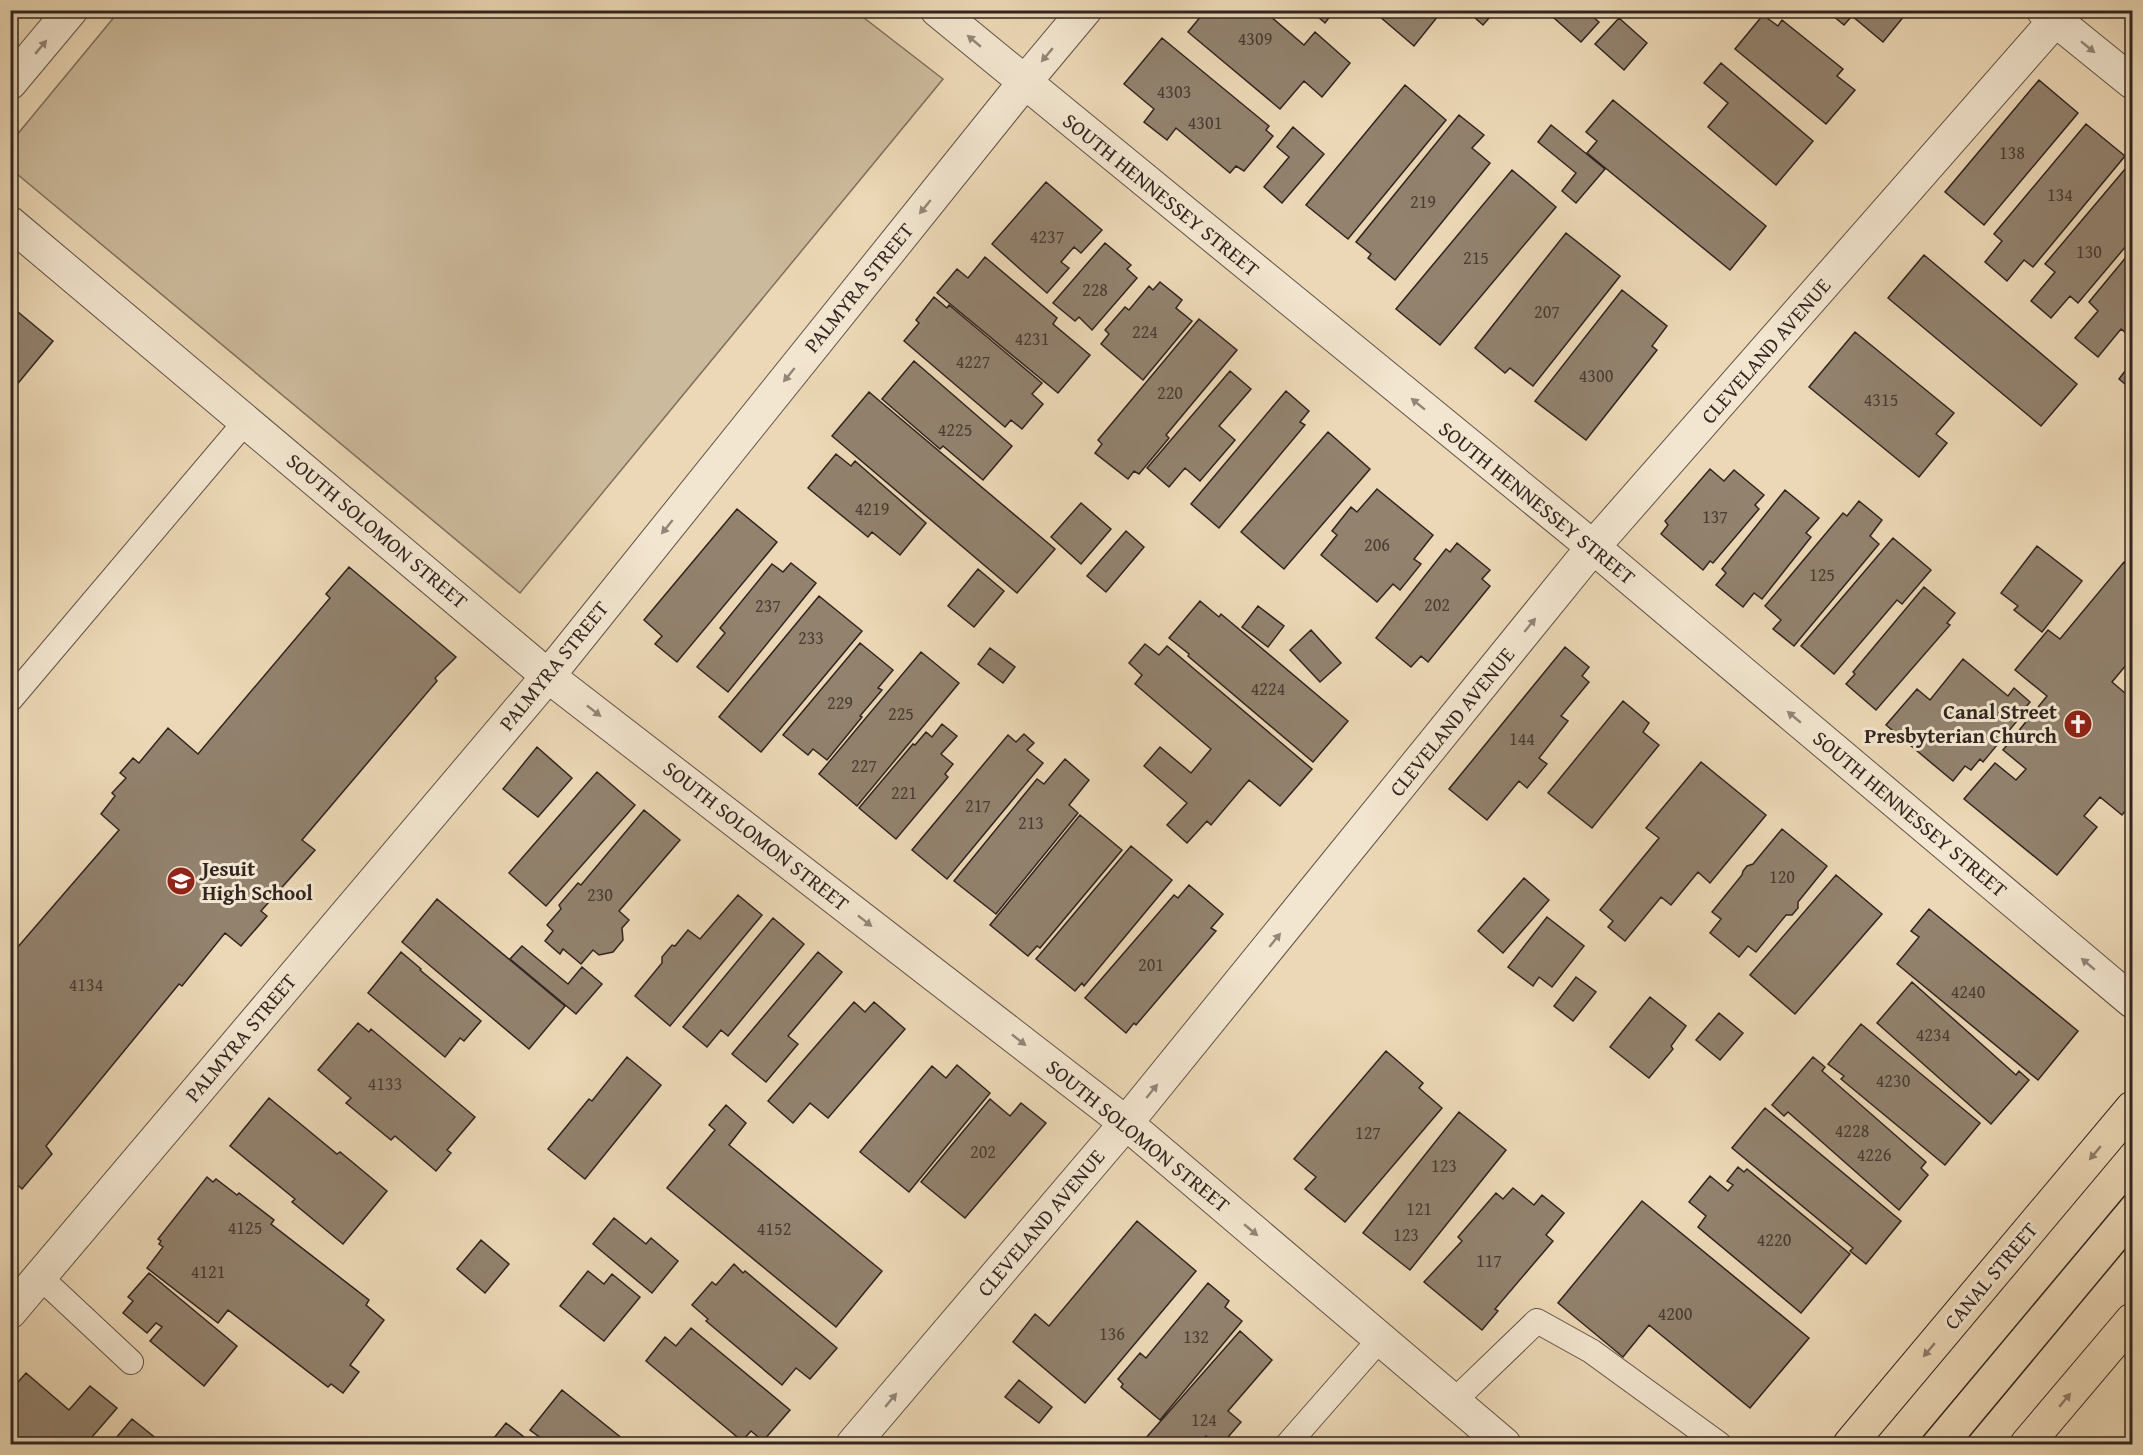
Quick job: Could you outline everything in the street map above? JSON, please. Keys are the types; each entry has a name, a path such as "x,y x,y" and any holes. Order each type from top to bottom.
{"main road":[{"name":"CANAL STREET","path":"1850,1444 2133,1108"},
{"path":"2027,1444 2133,1320"}],"street":[{"path":"10,83 71,10"},
{"name":"SOUTH HENNESSEY STREET","path":"937,10 1593,548 2133,1001"},
{"name":"PALMYRA STREET","path":"10,1312 548,675 1085,10"},
{"path":"2055,14 2133,82"},
{"name":"CLEVELAND AVENUE","path":"853,1444 1126,1123 1593,548 2055,14"},
{"name":"SOUTH SOLOMON STREET","path":"10,223 548,675 1126,1123 1504,1444"}],"lane":[{"path":"10,700 246,421"},
{"path":"40,1277 131,1362"},
{"path":"1454,1401 1537,1321 1591,1351 1719,1444"},
{"path":"1288,1444 1380,1339"}],"shaded area":[{"path":"120,10 855,11 943,79 520,593 11,169 11,142"}],"building":[{"path":"1206,10 1252,10 1250,13 1254,17 1259,10 1263,10 1304,45 1315,32 1350,63 1322,97 1304,81 1280,109 1188,32"},
{"path":"1310,10 1335,10 1325,23"},
{"path":"1372,10 1431,10 1438,16 1414,46"},
{"path":"1466,10 1496,10 1483,25"},
{"path":"1545,10 1585,10 1599,22 1581,42"},
{"path":"1826,10 1909,10 1883,42 1852,16 1844,25"},
{"path":"1763,15 1778,26 1782,20 1843,69 1837,76 1855,90 1826,124 1735,49"},
{"path":"1619,18 1647,43 1624,70 1595,44"},
{"path":"1162,38 1269,126 1266,130 1273,136 1244,171 1236,166 1230,173 1176,128 1167,140 1144,122 1154,109 1124,84"},
{"path":"1721,63 1813,141 1776,185 1708,127 1728,103 1704,83"},
{"path":"2039,80 2078,113 1984,225 1945,192"},
{"path":"1405,85 1446,120 1348,239 1306,205"},
{"path":"1613,100 1766,226 1730,270 1587,153 1597,141 1586,132"},
{"path":"1459,115 1484,135 1472,148 1490,163 1395,280 1368,258 1371,254 1356,242"},
{"path":"2086,124 2125,156 2033,267 2024,260 2007,281 1985,262 2002,241 1994,234"},
{"path":"1551,125 1605,169 1576,203 1562,191 1576,173 1538,142"},
{"path":"1293,127 1324,154 1282,203 1264,187 1289,157 1277,147"},
{"path":"2131,162 2132,239 2078,303 2070,296 2051,318 2031,301 2055,272 2045,264"},
{"path":"1512,170 1556,207 1440,345 1396,309"},
{"path":"1046,182 1102,230 1081,253 1074,247 1061,262 1069,268 1047,293 992,244"},
{"path":"1566,233 1620,276 1533,386 1510,368 1505,373 1475,348"},
{"path":"1105,243 1131,265 1127,269 1137,278 1092,330 1079,317 1075,321 1053,303"},
{"path":"2132,250 2132,335 2131,337 2121,329 2098,357 2075,338 2098,311 2089,302"},
{"path":"1924,255 2077,384 2041,426 1888,298"},
{"path":"985,257 1057,318 1053,324 1090,355 1058,393 937,293 957,269 968,278"},
{"path":"1160,282 1182,300 1176,308 1192,321 1143,380 1101,344 1109,334 1105,330 1125,307 1129,310 1149,286 1153,290"},
{"path":"1622,290 1667,326 1652,346 1657,350 1586,440 1535,401"},
{"path":"934,297 947,308 949,305 1042,383 1032,394 1043,404 1022,429 1011,420 1005,427 904,341 919,323 916,320"},
{"path":"12,307 53,341 10,393 10,309"},
{"path":"1199,319 1237,350 1166,435 1169,438 1139,474 1134,471 1128,479 1095,453 1102,444 1098,440"},
{"path":"1855,332 1954,413 1936,434 1947,443 1919,477 1809,387"},
{"path":"914,361 1012,446 983,480 943,446 940,449 882,399"},
{"path":"2132,362 2132,390 2119,379"},
{"path":"1230,371 1251,389 1219,426 1235,440 1200,481 1185,468 1169,487 1147,468"},
{"path":"1286,391 1309,411 1300,422 1305,425 1219,528 1191,504"},
{"path":"869,392 1055,549 1017,593 832,436"},
{"path":"1328,432 1370,469 1284,569 1241,532"},
{"path":"836,454 851,466 855,461 926,523 900,555 872,532 868,537 808,488"},
{"path":"1710,469 1724,481 1734,470 1764,495 1755,505 1759,509 1713,563 1710,561 1703,570 1661,534 1668,525 1665,521"},
{"path":"1377,489 1433,535 1414,559 1421,564 1400,590 1393,584 1377,602 1321,555 1337,535 1332,531 1351,507 1357,512"},
{"path":"1785,490 1819,518 1806,533 1811,537 1762,599 1754,593 1743,607 1716,585 1726,573 1722,569"},
{"path":"1859,501 1882,520 1870,536 1879,544 1794,646 1773,629 1781,620 1765,606 1843,513 1847,516"},
{"path":"1081,503 1111,529 1081,564 1051,537"},
{"path":"737,509 777,542 677,662 655,644 662,636 644,620"},
{"path":"1126,531 1144,547 1106,592 1087,576"},
{"path":"1893,538 1931,570 1902,604 1897,600 1834,674 1801,646"},
{"path":"1457,543 1490,570 1482,579 1490,586 1428,662 1421,656 1411,667 1376,638 1446,549 1450,552"},
{"path":"2037,546 2082,581 2042,632 2014,610 2018,606 2001,593"},
{"name":"Canal Street Presbyterian Church","path":"2124,562 2132,569 2132,658 2112,682 2132,699 2132,807 2130,805 2122,815 2100,797 2084,816 2097,827 2057,875 1964,799 1995,763 2016,780 2026,769 2003,750 2047,696 2015,670 2048,630 2060,639"},
{"path":"791,563 816,583 728,692 697,667 725,633 720,628 772,564 783,572"},
{"name":"Jesuit High School","path":"349,567 456,657 435,678 437,681 302,840 315,850 261,911 267,916 241,946 225,933 182,986 179,984 46,1146 52,1154 22,1189 10,1178 10,956 119,830 101,814 115,796 112,793 126,778 120,773 133,758 139,763 168,728 198,754 330,598 326,594"},
{"path":"978,569 1004,591 974,627 948,606"},
{"path":"1924,587 1955,613 1947,623 1950,625 1876,710 1846,684 1855,674 1853,672"},
{"path":"819,596 862,631 761,752 719,717"},
{"path":"1200,601 1219,617 1221,614 1348,721 1313,762 1169,638"},
{"path":"1258,606 1284,626 1268,647 1242,627"},
{"path":"1311,630 1341,663 1320,682 1290,650"},
{"path":"860,643 893,670 878,688 882,690 827,760 813,749 808,755 783,735"},
{"path":"1145,644 1159,655 1167,646 1312,769 1280,806 1249,780 1211,825 1207,821 1187,843 1167,825 1187,803 1144,766 1160,747 1191,773 1211,749 1135,684 1142,675 1129,663"},
{"path":"1565,647 1589,667 1582,676 1589,682 1561,716 1568,721 1539,758 1547,764 1527,788 1519,781 1487,820 1449,789"},
{"path":"990,648 1015,667 1003,683 978,664"},
{"path":"921,652 959,683 857,806 819,774"},
{"path":"1963,659 2008,696 2014,688 2030,702 1983,762 1980,759 1971,770 1965,766 1953,781 1886,725 1917,689 1930,700"},
{"path":"1623,701 1649,723 1643,732 1659,745 1592,828 1548,793"},
{"path":"942,724 957,736 941,754 953,764 945,774 948,777 896,839 859,808 913,744 915,745 926,732 932,737"},
{"path":"1024,734 1034,743 1027,750 1043,763 947,879 912,850 1008,735 1016,742"},
{"path":"537,747 572,778 538,817 503,789"},
{"path":"1065,759 1089,780 1069,805 1078,813 996,914 954,881 1037,779 1044,784"},
{"path":"1701,762 1766,815 1710,883 1698,872 1671,905 1661,897 1625,941 1608,927 1613,921 1600,910 1659,838 1646,828"},
{"path":"597,772 635,805 546,906 509,873"},
{"path":"644,810 680,840 619,911 629,920 622,928 623,940 613,952 599,955 593,950 581,964 563,949 560,954 545,941 553,931 547,925 561,909 559,905 578,883 581,885"},
{"path":"1080,815 1122,850 1040,948 1037,946 1028,956 990,925"},
{"path":"1782,829 1827,866 1798,902 1798,908 1792,915 1786,915 1756,952 1748,946 1739,957 1710,933 1721,919 1712,912 1747,866 1753,864"},
{"path":"1131,846 1172,880 1084,986 1082,983 1075,991 1036,959"},
{"path":"1836,875 1882,914 1795,1014 1750,975"},
{"path":"1524,878 1549,900 1503,953 1478,931"},
{"path":"1189,885 1223,914 1211,928 1216,931 1136,1025 1134,1023 1126,1033 1085,998 1174,895 1178,898"},
{"path":"738,895 762,915 670,1026 635,996 662,963 662,957 672,945 675,946 688,930 700,939"},
{"path":"437,899 565,1006 529,1049 402,942"},
{"path":"1929,909 2078,1031 2038,1080 1897,964 1919,937 1911,931"},
{"path":"1547,917 1584,946 1552,987 1539,977 1533,986 1508,967"},
{"path":"773,918 804,944 728,1036 721,1030 707,1047 683,1027"},
{"path":"522,946 568,984 582,967 602,984 576,1014 510,959"},
{"path":"401,952 481,1021 464,1041 460,1038 445,1057 368,993"},
{"path":"818,952 842,972 788,1036 798,1044 766,1082 732,1054"},
{"path":"1576,977 1596,992 1573,1021 1554,1006"},
{"path":"1912,982 2016,1075 2019,1071 2029,1080 1991,1124 1877,1023"},
{"path":"1650,997 1686,1026 1671,1046 1673,1049 1649,1078 1610,1047"},
{"path":"854,1002 865,1012 874,1002 905,1029 828,1118 810,1103 793,1123 768,1101"},
{"path":"1719,1013 1743,1033 1720,1060 1696,1040"},
{"path":"358,1023 369,1032 371,1029 475,1117 447,1150 451,1153 436,1171 395,1136 391,1140 346,1103 351,1098 318,1070"},
{"path":"1861,1024 1980,1123 1945,1165 1841,1079 1844,1076 1828,1064"},
{"path":"1386,1051 1423,1083 1419,1088 1442,1108 1345,1222 1305,1189 1316,1177 1294,1159"},
{"path":"627,1057 661,1085 585,1179 548,1149 589,1099 592,1101"},
{"path":"1813,1057 1825,1067 1822,1071 1926,1162 1921,1168 1928,1175 1899,1210 1788,1112 1784,1116 1772,1105"},
{"path":"957,1065 990,1093 909,1192 860,1152 932,1066 946,1078"},
{"path":"269,1098 337,1154 340,1152 387,1191 343,1244 292,1202 295,1199 230,1146"},
{"path":"990,1099 1010,1116 1021,1103 1046,1123 965,1218 921,1182"},
{"path":"726,1105 746,1123 729,1145 882,1271 836,1327 667,1188 715,1130 709,1125"},
{"path":"1765,1108 1901,1221 1866,1264 1850,1251 1853,1248 1732,1148"},
{"path":"1459,1112 1506,1150 1410,1270 1363,1233"},
{"path":"1738,1167 1744,1172 1747,1169 1850,1254 1801,1313 1698,1227 1706,1216 1689,1202 1710,1176 1728,1191 1733,1185 1727,1181"},
{"path":"207,1177 213,1182 216,1179 237,1195 239,1193 274,1220 271,1224 369,1300 366,1305 384,1320 350,1365 359,1372 343,1393 331,1384 328,1387 228,1310 218,1323 147,1268 163,1247 159,1244 161,1241 158,1239"},
{"path":"1513,1188 1534,1205 1542,1195 1564,1213 1546,1235 1553,1241 1495,1309 1498,1311 1482,1330 1424,1282 1462,1241 1458,1237 1496,1193 1503,1199"},
{"path":"1642,1201 1809,1338 1750,1408 1649,1325 1623,1357 1558,1303"},
{"path":"614,1218 646,1244 651,1238 678,1261 652,1293 593,1244"},
{"path":"1137,1221 1196,1271 1085,1403 1013,1342 1035,1314 1049,1326"},
{"path":"481,1240 509,1264 485,1293 457,1269"},
{"path":"734,1264 837,1348 810,1379 796,1368 782,1385 706,1321 708,1319 692,1305 712,1282 716,1285"},
{"path":"588,1271 604,1284 612,1274 640,1297 604,1341 560,1306"},
{"path":"149,1273 237,1346 204,1386 150,1341 162,1327 156,1323 147,1333 123,1313 133,1301 128,1297"},
{"path":"1208,1283 1229,1301 1225,1307 1242,1321 1160,1420 1121,1387 1123,1384 1118,1379 1140,1353 1146,1358"},
{"path":"691,1328 790,1410 763,1441 751,1431 742,1441 646,1361 665,1337 676,1346"},
{"path":"1240,1331 1272,1360 1228,1411 1241,1422 1222,1444 1215,1444 1206,1436 1199,1444 1151,1444 1145,1439"},
{"path":"26,1373 69,1410 90,1386 117,1408 86,1444 10,1444 10,1391"},
{"path":"1019,1380 1052,1407 1039,1423 1005,1397"},
{"path":"562,1390 629,1444 549,1444 530,1430"},
{"path":"132,1419 163,1444 111,1444"},
{"path":"506,1423 533,1444 489,1444"}],"tram line":[{"path":"1917,1444 2132,1187"},
{"path":"1963,1444 2132,1241"}],"place":[{"name":"Canal Street Presbyterian Church","path":"2078,724"},
{"name":"Jesuit High School","path":"181,881"}]}
